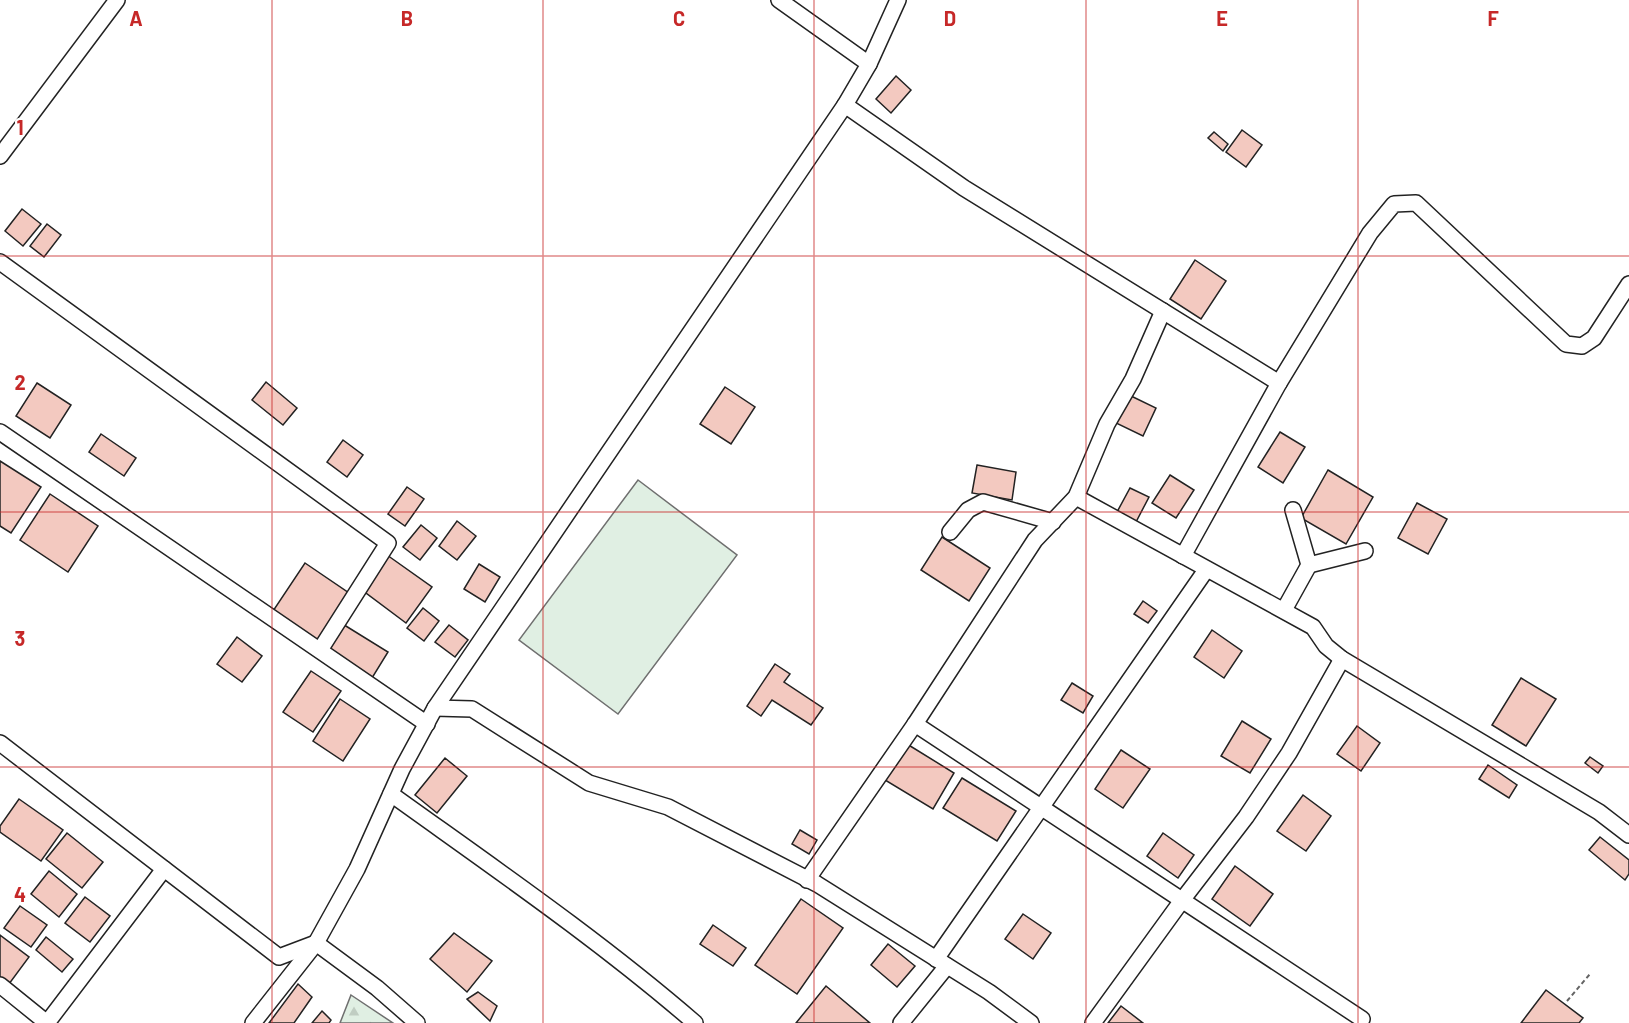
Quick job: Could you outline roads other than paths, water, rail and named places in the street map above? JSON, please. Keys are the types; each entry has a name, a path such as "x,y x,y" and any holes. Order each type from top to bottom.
{"street":[{"path":"0,156 117,0"},
{"path":"779,0 869,64"},
{"path":"253,1023 316,943 357,869 402,769 435,708 845,105 869,64 898,0"},
{"path":"845,105 964,188 1279,383"},
{"path":"1183,556 1279,383 1370,233 1394,204 1416,203 1566,344 1582,346 1594,338 1629,284"},
{"path":"0,262 388,543 320,650"},
{"path":"807,880 915,724 1035,540 1076,497 1107,424 1133,379 1163,311"},
{"path":"0,432 427,724"},
{"path":"1076,497 1313,627 1326,646 1342,659 1599,812 1629,835"},
{"path":"950,532 968,510 983,502 1053,522"},
{"path":"1284,610 1309,565 1293,510"},
{"path":"1309,565 1365,551"},
{"path":"901,1023 1042,807 1206,570"},
{"path":"1093,1023 1246,817 1289,753 1342,659"},
{"path":"435,708 471,709 589,783 668,807 807,880 989,993 1031,1023"},
{"path":"915,724 1362,1019"},
{"path":"0,743 279,957 316,943"},
{"path":"391,794 593,941 656,989 695,1023"},
{"path":"0,985 47,1023 164,868"},
{"path":"316,943 377,988 417,1023"}]}
